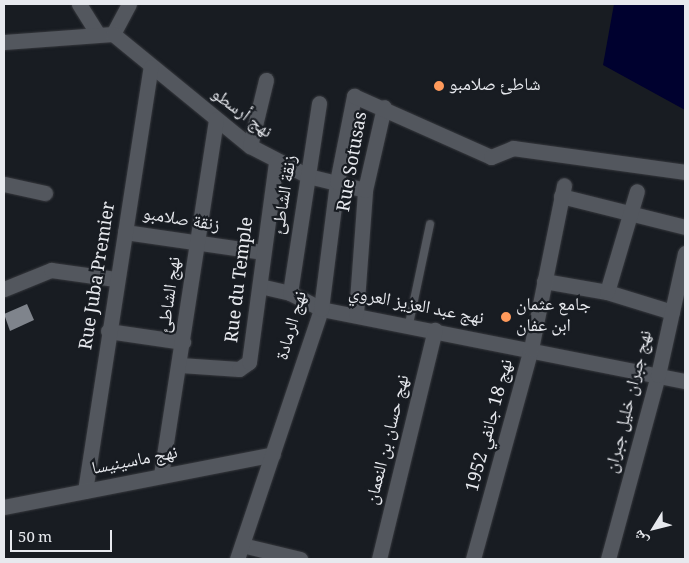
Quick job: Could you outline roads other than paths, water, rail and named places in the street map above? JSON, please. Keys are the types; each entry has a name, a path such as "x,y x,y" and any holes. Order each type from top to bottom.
{"street":[{"name":"نهج أرسطو","path":"80,4 106,34 250,146 276,162 308,176 365,190"},
{"path":"4,42 106,34 129,4"},
{"name":"Rue Juba Premier","path":"85,491 116,279 151,68"},
{"path":"250,146 266,80"},
{"name":"نهج الرمادة","path":"240,552 321,309 337,182 354,96 384,107"},
{"name":"زنقة الشاطئ","path":"290,294 319,103"},
{"path":"384,107 492,157 512,148 685,172"},
{"name":"Rue Sotusas","path":"356,314 365,190 384,107"},
{"name":"نهج الشاطئ","path":"161,475 180,365 216,119"},
{"name":"Rue du Temple","path":"180,365 244,367 250,356 260,286 262,252 276,162"},
{"path":"4,184 45,193"},
{"name":"نهج 18 جانفي 1952","path":"473,559 531,349 562,190 630,213"},
{"path":"607,292 637,191"},
{"path":"630,213 685,226"},
{"name":"زنقة صلامبو","path":"125,232 262,252"},
{"name":"نهج جبران خليل جبران","path":"608,559 658,375 685,253"},
{"path":"4,289 51,270 116,279"},
{"path":"544,281 607,292 672,312"},
{"name":"نهج عبد العزيز العروي","path":"260,286 290,294 321,309 409,324 685,381"},
{"name":"نهج حسان بن النعمان","path":"379,559 435,330"},
{"path":"108,332 183,342"},
{"name":"نهج ماسينيسا","path":"4,507 273,454"},
{"path":"240,552 300,559"}],"lane":[{"path":"409,324 430,224"}],"water":[{"path":"614,4 685,4 685,110 603,65"}],"place":[{"name":"شاطئ صلامبو","path":"439,86"},
{"name":"جامع عثمان ابن عفان","path":"506,317"}]}
